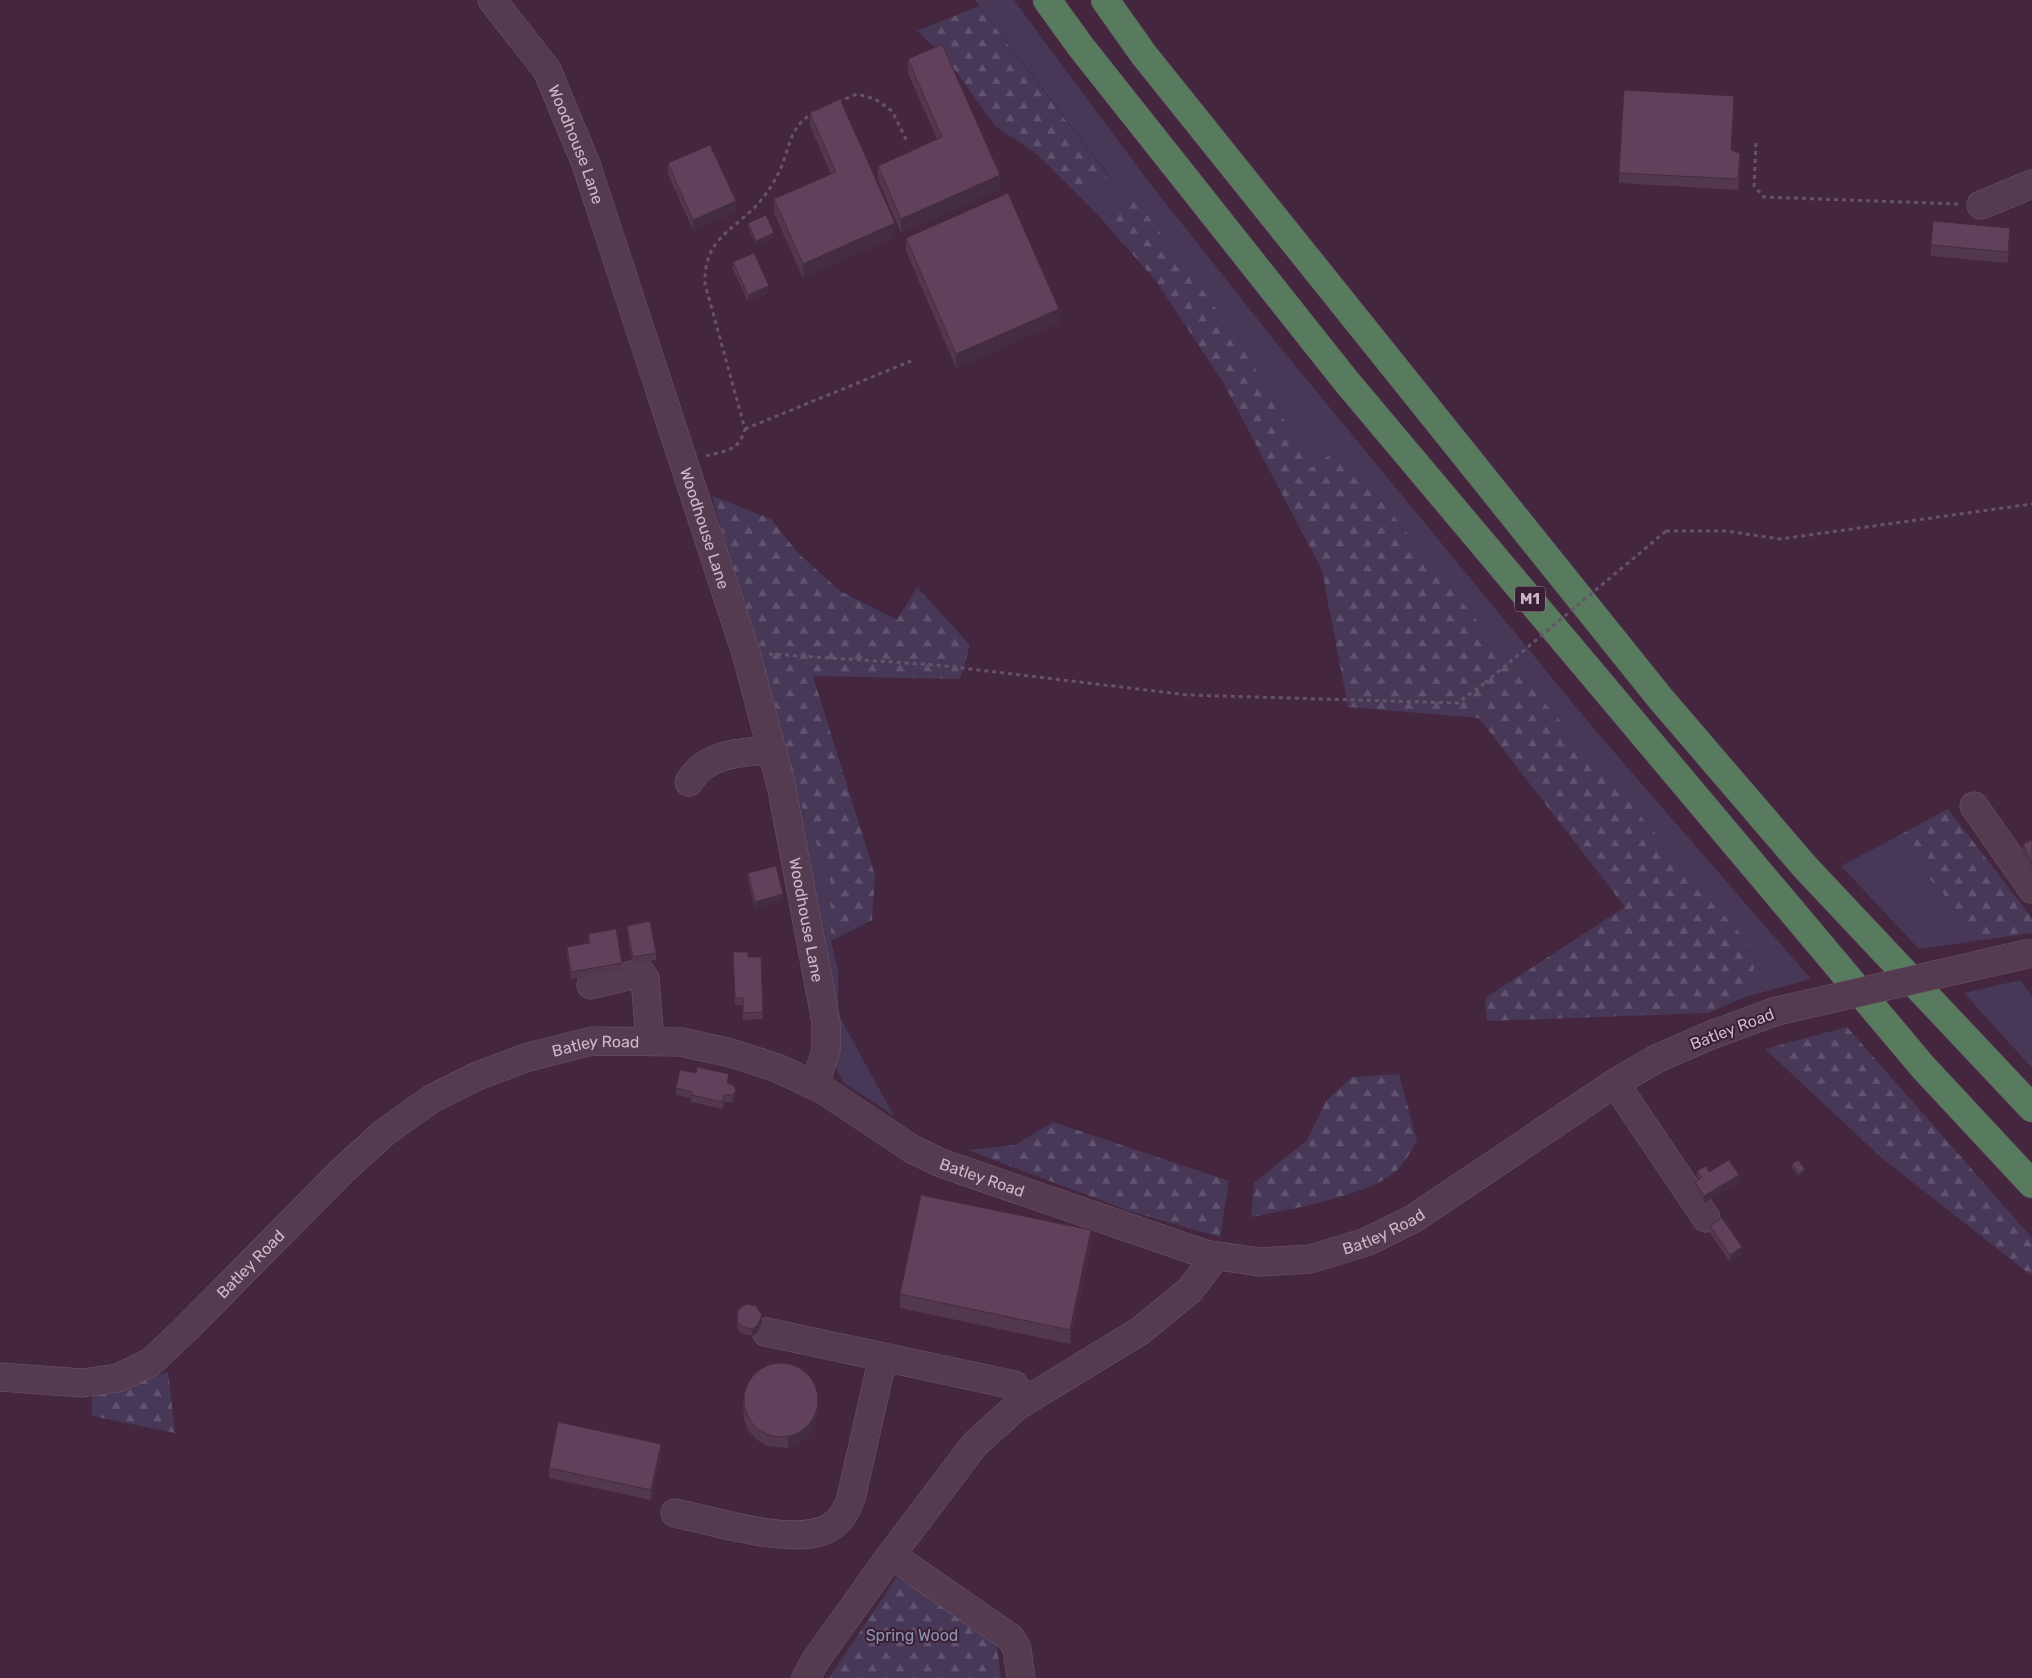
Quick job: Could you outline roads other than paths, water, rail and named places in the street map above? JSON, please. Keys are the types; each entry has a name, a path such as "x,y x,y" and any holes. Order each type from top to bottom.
{"highway":[{"name":"M1","path":"1047,0 1088,55 1346,381 1923,1067 2032,1184"},
{"name":"M1","path":"1105,0 1144,55 1660,698 1806,867 2032,1108"}],"street":[{"name":"Woodhouse Lane","path":"492,0 547,70 583,155 746,653 781,785 826,1022 826,1050 815,1085"},
{"path":"1981,205 2032,184"},
{"path":"689,782 701,767 722,756 741,752 772,750"},
{"path":"1974,806 2032,889"},
{"name":"Batley Road","path":"0,1377 82,1383 118,1378 151,1362 349,1164 385,1132 433,1098 476,1077 535,1056 592,1041 681,1042 732,1053 777,1068 815,1085 912,1149 941,1164 1196,1251 1216,1256 1260,1262 1310,1259 1366,1242 1413,1219 1615,1083 1656,1060 1711,1035 1777,1011 2031,953"},
{"path":"591,984 641,973 645,978 650,1041"},
{"path":"1615,1083 1706,1218"},
{"path":"806,1678 891,1555 975,1444 1026,1401 1140,1331 1190,1290 1216,1256"},
{"path":"766,1332 1014,1385 1026,1401"},
{"path":"675,1513 772,1534 808,1534 822,1531 835,1524 846,1512 852,1498 883,1357"},
{"path":"891,1555 1011,1638 1017,1649 1021,1678"}],"park label":[{"name":"Spring Wood","path":"912,1635"}]}
